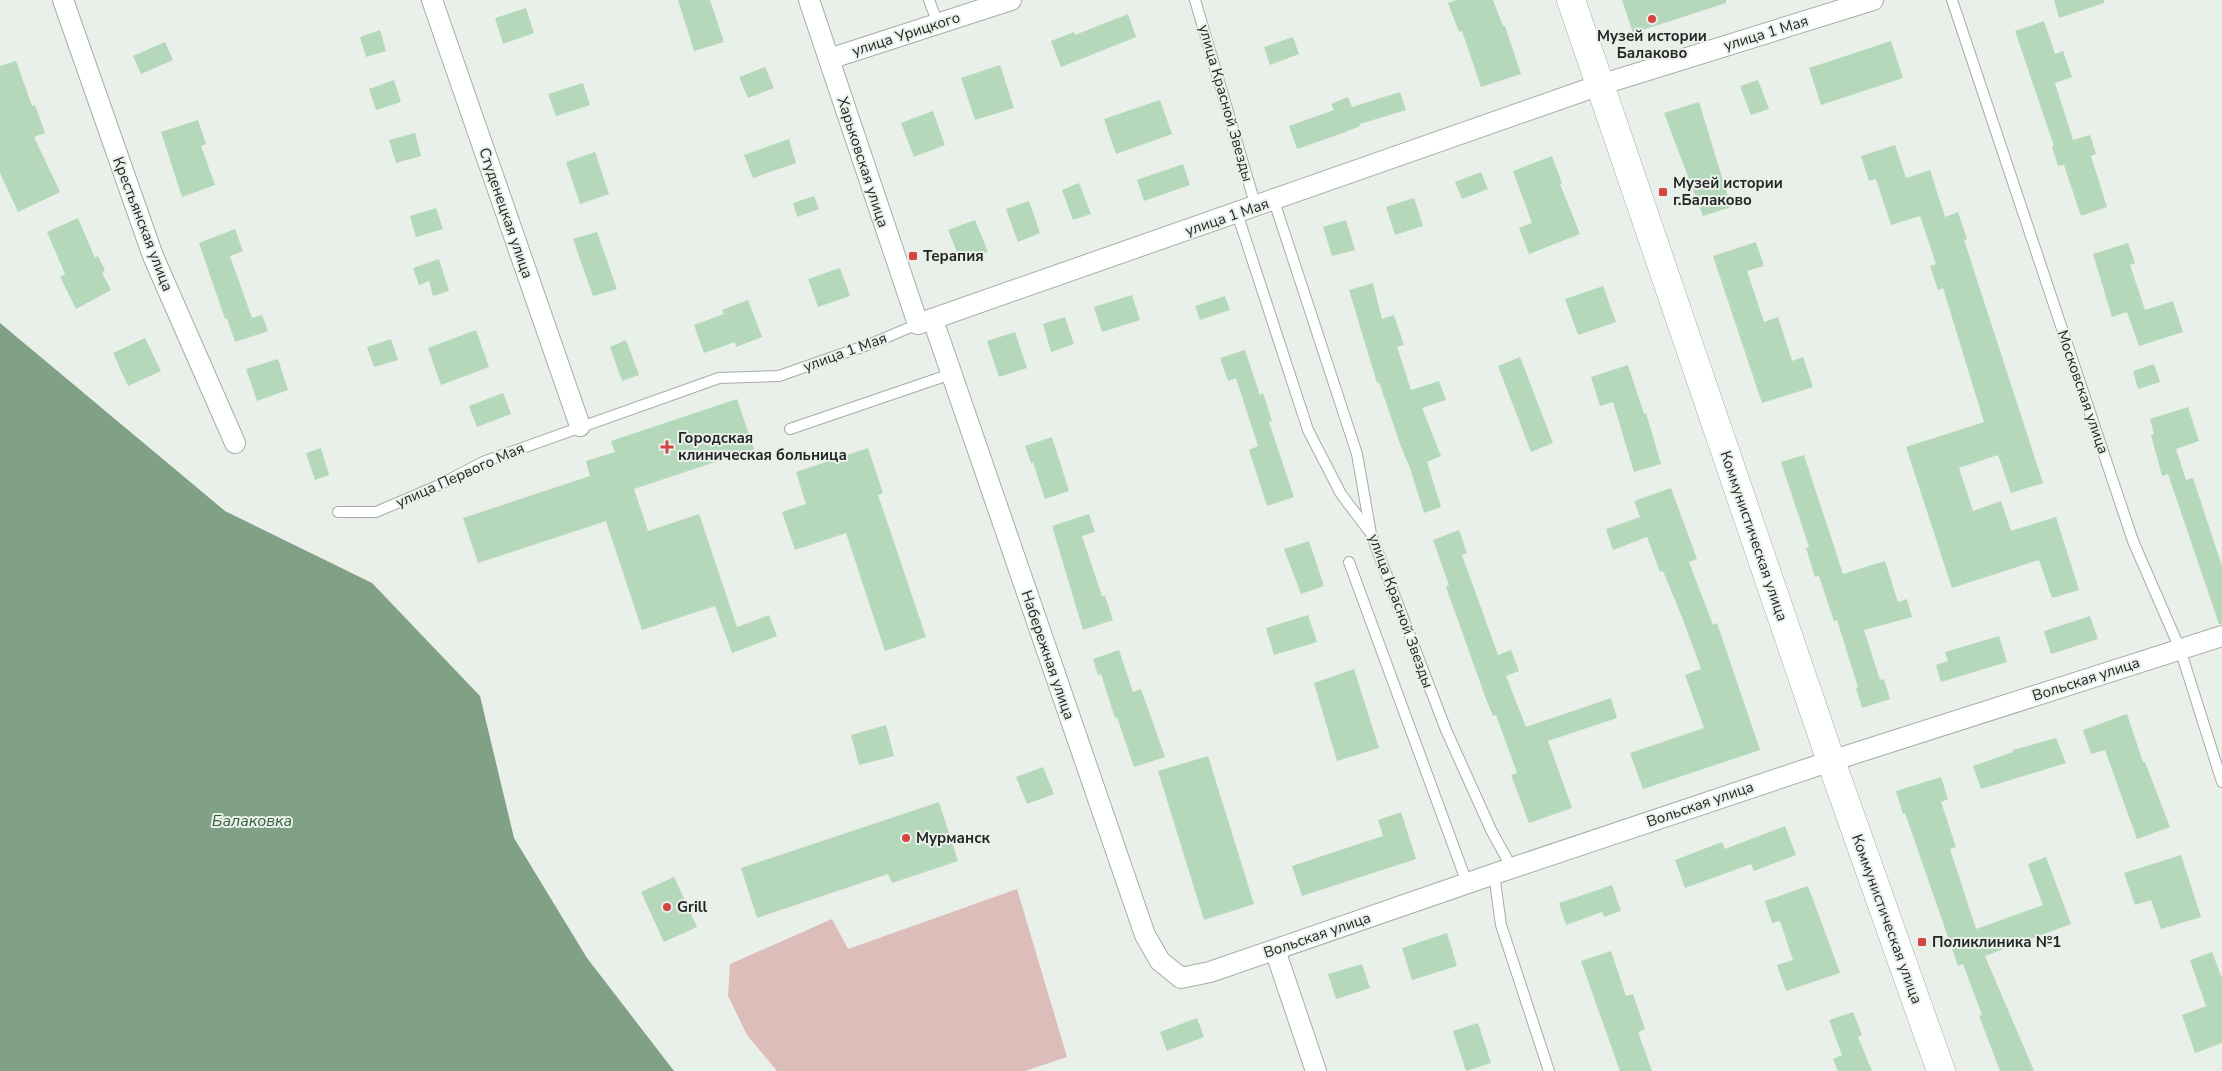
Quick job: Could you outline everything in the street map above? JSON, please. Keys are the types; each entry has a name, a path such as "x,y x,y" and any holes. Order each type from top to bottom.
{"main road":[{"name":"Коммунистическая улица","path":"1571,0 1831,760 1941,1071"}],"street":[{"name":"Крестьянская улица","path":"63,0 153,256 235,443"},
{"name":"Студенецкая улица","path":"432,0 580,426"},
{"name":"Харьковская улица","path":"809,0 926,322"},
{"name":"улица Урицкого","path":"829,59 1011,0"},
{"name":"улица 1 Мая","path":"926,322 1600,85 1873,0"},
{"name":"Набережная улица","path":"926,322 951,374 1144,935 1160,961 1181,978"},
{"name":"Вольская улица","path":"1181,978 1210,972 1831,760 2222,636"},
{"path":"1275,950 1316,1071"}],"lane":[{"path":"929,0 938,24"},
{"name":"улица Красной Звезды","path":"1195,0 1265,204 1357,454 1371,534 1446,730 1492,832 1503,871 1501,925 1550,1071"},
{"name":"Московская улица","path":"1952,0 2133,541 2180,650 2222,782"},
{"path":"1237,213 1308,430 1341,494 1371,534"},
{"name":"улица 1 Мая","path":"580,426 719,378 779,376 926,322"},
{"path":"790,429 951,374"},
{"name":"улица Первого Мая","path":"338,512 376,512 439,485 483,462 580,426"},
{"path":"1349,562 1467,883"}],"shaded area":[{"path":"1017,889 1067,1057 1025,1071 777,1071 747,1035 728,996 730,964 832,919 848,949"}],"water":[{"name":"Балаковка","path":"0,323 225,511 372,583 480,696 514,838 587,958 674,1071 0,1071"}],"building":[{"path":"678,0 710,0 724,42 694,51"},
{"path":"1456,0 1493,0 1503,26 1505,26 1521,74 1481,87 1462,31 1459,32 1448,3"},
{"name":"Музей истории Балаково","path":"1622,0 1726,0 1726,3 1633,33"},
{"path":"2054,0 2104,0 2104,3 2059,18"},
{"path":"526,8 534,33 503,44 495,18"},
{"path":"1128,14 1136,37 1061,67 1051,41 1074,32 1075,35"},
{"path":"2044,21 2055,54 2063,51 2072,77 2055,83 2073,140 2090,135 2096,154 2091,156 2107,207 2081,216 2064,165 2058,166 2052,147 2054,146 2015,31"},
{"path":"380,30 386,51 366,57 360,37"},
{"path":"1293,37 1299,54 1270,65 1264,47"},
{"path":"1891,41 1903,78 1821,105 1809,68"},
{"path":"165,42 173,60 141,74 133,56"},
{"path":"16,61 32,106 35,105 45,133 34,137 60,192 18,212 0,173 0,66"},
{"path":"1000,65 1014,108 975,120 961,78"},
{"path":"765,67 774,88 748,98 739,77"},
{"path":"394,80 401,102 376,110 369,89"},
{"path":"1758,80 1769,109 1751,115 1740,86"},
{"path":"583,83 590,105 556,116 548,94"},
{"path":"1400,92 1406,110 1360,124 1360,126 1343,133 1297,149 1289,126 1334,110 1331,104 1348,97 1352,107"},
{"path":"1160,100 1172,134 1116,154 1104,119"},
{"path":"1699,102 1731,207 1703,216 1664,113"},
{"path":"933,111 945,145 914,157 901,123"},
{"path":"198,120 206,144 201,146 215,185 182,197 161,132"},
{"path":"415,133 421,156 396,163 389,140"},
{"path":"789,139 796,163 753,178 744,155"},
{"path":"1895,145 1906,178 1930,170 1945,217 1958,212 1967,239 1964,240 2043,483 2011,493 1998,455 1959,468 1973,511 2001,501 2011,531 2056,517 2079,590 2052,598 2039,560 1952,588 1906,447 1984,422 1943,288 1938,290 1930,266 1936,264 1920,216 1891,225 1876,179 1869,181 1861,156"},
{"path":"595,152 609,194 580,204 566,162"},
{"path":"1552,156 1562,183 1560,184 1580,234 1529,254 1519,228 1532,223 1513,171"},
{"path":"1183,164 1190,185 1144,201 1137,180"},
{"path":"1481,172 1488,189 1462,199 1455,182"},
{"path":"1079,183 1091,214 1073,220 1062,190"},
{"path":"814,196 819,209 797,217 793,203"},
{"path":"1414,198 1423,226 1395,235 1386,207"},
{"path":"1029,201 1040,233 1018,242 1006,209"},
{"path":"436,208 443,229 416,237 410,216"},
{"path":"78,218 95,258 98,256 105,270 102,273 111,290 76,309 60,277 65,274 47,232"},
{"path":"975,220 988,252 961,262 948,230"},
{"path":"1346,220 1355,250 1332,256 1323,227"},
{"path":"235,229 243,251 230,256 252,318 262,315 268,331 235,342 227,318 225,319 199,243"},
{"path":"597,232 617,289 593,296 573,239"},
{"path":"1756,242 1764,266 1747,271 1764,322 1778,317 1792,361 1803,357 1813,387 1762,403 1713,256"},
{"path":"2128,243 2135,263 2130,265 2145,310 2173,301 2183,332 2139,346 2127,312 2112,317 2093,254"},
{"path":"439,259 449,291 433,296 429,281 419,285 413,268"},
{"path":"840,268 850,296 818,307 808,279"},
{"path":"1373,283 1382,319 1394,315 1404,345 1397,347 1411,390 1439,381 1446,400 1422,408 1441,456 1427,462 1441,507 1424,513 1379,382 1377,383 1349,290"},
{"path":"1603,286 1616,322 1578,335 1565,299"},
{"path":"1132,295 1140,320 1102,332 1094,307"},
{"path":"1225,296 1230,310 1200,320 1195,306"},
{"path":"748,300 762,337 736,347 735,342 704,353 694,325 724,314 722,310"},
{"path":"1065,317 1074,344 1051,352 1043,324"},
{"path":"476,330 489,367 441,385 428,348"},
{"path":"1015,332 1027,368 999,377 987,341"},
{"path":"145,338 161,371 128,386 113,353"},
{"path":"391,339 398,360 374,367 367,347"},
{"path":"626,340 639,375 622,381 610,347"},
{"path":"1245,350 1260,395 1263,393 1272,421 1269,422 1294,497 1267,506 1249,450 1258,446 1236,378 1228,381 1220,358"},
{"path":"1520,357 1553,443 1531,452 1498,366"},
{"path":"278,359 288,390 257,401 246,369"},
{"path":"2154,364 2160,382 2138,389 2133,371"},
{"path":"1628,365 1644,414 1646,413 1661,464 1634,472 1613,402 1600,406 1591,377"},
{"path":"503,393 511,414 477,427 469,406"},
{"path":"737,399 754,449 634,489 648,531 699,514 737,627 769,615 777,636 732,653 715,606 642,630 606,521 478,563 463,518 590,476 586,461 615,452 611,441"},
{"path":"2188,407 2199,441 2176,449 2186,480 2193,478 2222,566 2222,624 2219,624 2168,474 2162,476 2151,435 2154,434 2150,419"},
{"path":"1052,437 1069,491 1045,499 1033,462 1031,463 1025,446"},
{"path":"321,448 329,475 315,480 306,453"},
{"path":"868,448 883,493 878,495 926,637 885,651 846,533 795,550 782,512 806,504 796,472"},
{"path":"1804,455 1843,574 1885,561 1898,602 1907,599 1912,617 1864,630 1880,680 1884,679 1890,699 1862,708 1856,688 1858,687 1837,620 1834,621 1819,576 1815,577 1806,548 1809,547 1781,462"},
{"path":"1671,488 1697,559 1689,562 1713,625 1717,623 1760,750 1643,789 1630,753 1704,728 1685,675 1701,669 1682,617 1663,571 1660,572 1647,537 1613,550 1606,529 1640,517 1634,501"},
{"path":"1089,514 1095,532 1082,536 1102,596 1105,596 1113,620 1083,630 1052,526"},
{"path":"1459,530 1467,553 1462,555 1498,655 1511,650 1519,671 1506,676 1526,727 1611,698 1617,718 1548,741 1572,808 1529,823 1511,775 1517,773 1496,715 1493,716 1486,699 1446,587 1449,585 1433,540"},
{"path":"1309,541 1324,586 1301,594 1284,549"},
{"path":"1308,615 1317,642 1274,655 1266,628"},
{"path":"2090,616 2098,639 2051,654 2044,631"},
{"path":"1999,636 2007,662 1941,682 1936,665 1948,661 1945,652"},
{"path":"1119,650 1133,692 1141,689 1165,757 1134,767 1117,717 1115,718 1101,674 1098,675 1093,659"},
{"path":"1354,669 1379,748 1337,761 1314,683"},
{"path":"2127,714 2143,762 2145,762 2170,827 2137,839 2105,750 2091,754 2083,730"},
{"path":"886,725 894,756 859,765 851,735"},
{"path":"2056,738 2066,763 1981,789 1973,766 2013,752 2013,750"},
{"path":"1208,756 1254,904 1204,920 1158,771"},
{"path":"1043,767 1054,794 1027,804 1016,777"},
{"path":"1941,777 1948,799 1941,802 1956,847 1950,849 1976,929 2043,905 2028,864 2046,857 2071,924 1985,956 2034,1071 2000,1071 1979,1016 1982,1015 1963,964 1958,966 1905,813 1903,814 1896,791"},
{"path":"939,802 958,861 892,883 888,874 757,918 741,868"},
{"path":"1401,812 1416,859 1302,896 1292,866 1383,836 1378,820"},
{"path":"1785,826 1796,855 1754,871 1751,864 1685,888 1675,860 1722,842 1725,849"},
{"path":"2181,855 2201,917 2161,929 2151,900 2135,905 2124,873"},
{"path":"674,877 697,927 664,942 641,892"},
{"path":"1612,885 1621,911 1604,917 1602,912 1566,925 1559,903"},
{"path":"1808,886 1840,973 1786,991 1777,965 1793,960 1780,921 1772,923 1765,901"},
{"path":"1447,933 1457,966 1412,980 1402,948"},
{"path":"1611,951 1626,996 1633,994 1645,1029 1638,1032 1652,1071 1620,1071 1581,961"},
{"path":"2212,952 2222,978 2222,1043 2195,1053 2182,1015 2206,1006 2190,960"},
{"path":"1362,964 1370,988 1336,999 1328,974"},
{"path":"1853,1012 1862,1035 1858,1037 1872,1071 1838,1071 1833,1059 1842,1055 1829,1020"},
{"path":"1197,1018 1204,1037 1167,1051 1160,1032"},
{"path":"1478,1023 1491,1063 1466,1071 1453,1031"}],"place":[{"name":"Музей истории Балаково","path":"1652,19"},
{"name":"Музей истории г.Балаково","path":"1663,192"},
{"name":"Терапия","path":"913,256"},
{"name":"Городская клиническая больница","path":"667,447"},
{"name":"Мурманск","path":"906,838"},
{"name":"Grill","path":"667,907"},
{"name":"Поликлиника №1","path":"1922,942"}]}
